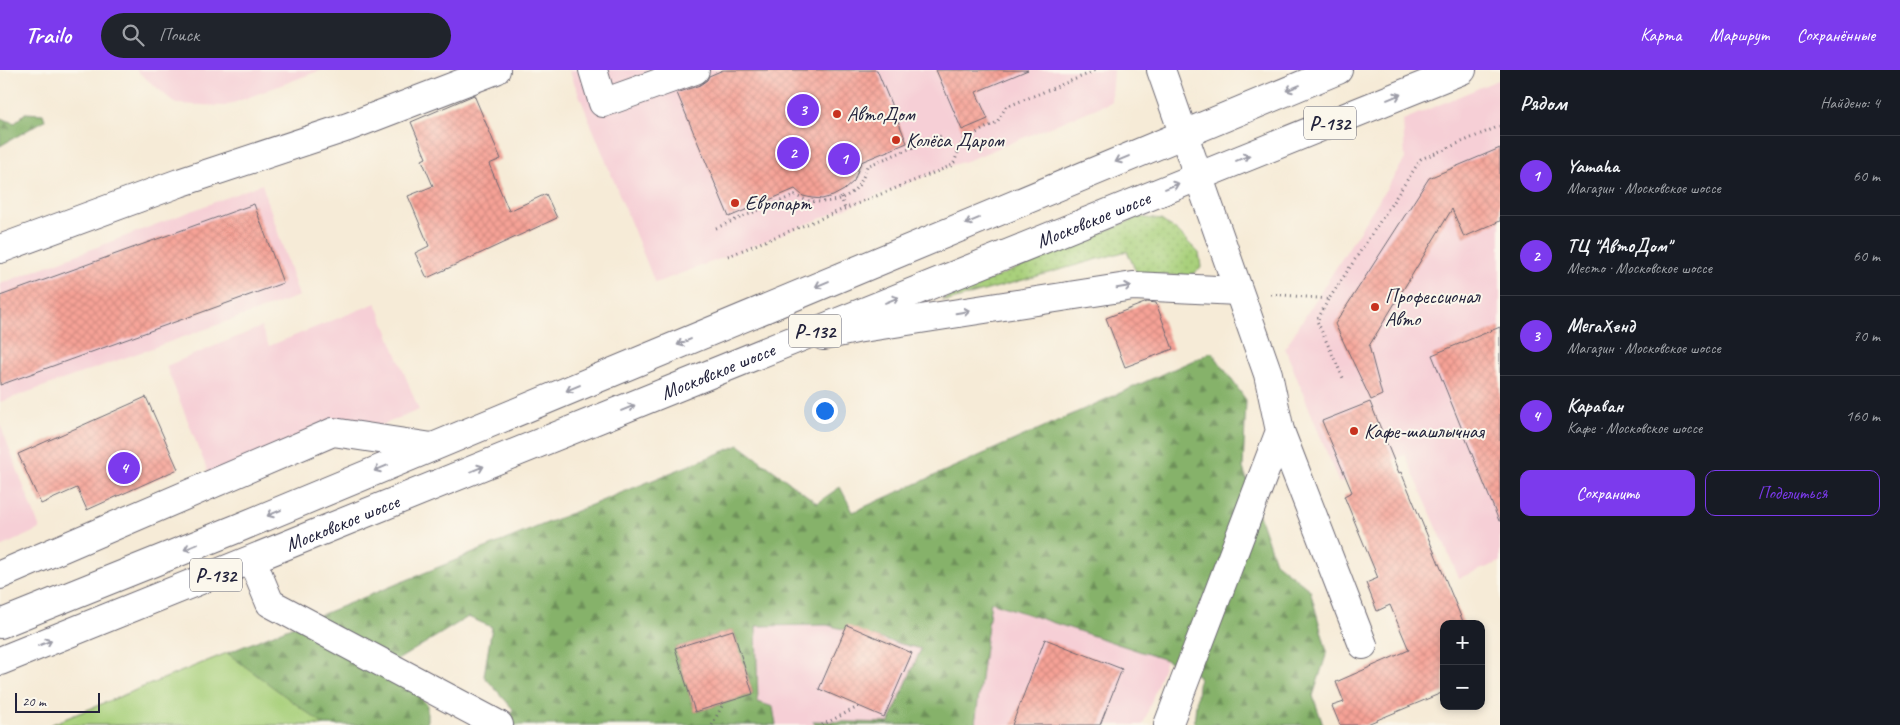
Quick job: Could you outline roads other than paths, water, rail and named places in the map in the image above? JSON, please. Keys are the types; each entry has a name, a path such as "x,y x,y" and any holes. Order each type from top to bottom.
{"main road":[{"path":"0,249 179,183 348,127 496,70"},
{"path":"593,70 603,103 695,70"},
{"path":"1161,70 1268,374 1280,431 1363,645"},
{"name":"Московское шоссе","path":"0,624 432,447 1338,70"},
{"name":"Московское шоссе","path":"0,661 1462,70"},
{"path":"778,346 856,329 1133,286 1238,291"},
{"path":"1168,725 1280,431"},
{"path":"0,575 333,432 432,447"},
{"path":"252,560 270,603 499,725"}],"place":[{"name":"МегаХенд","path":"803,110"},
{"name":"АвтоДом","path":"837,114"},
{"name":"Колёса Даром","path":"896,140"},
{"name":"ТЦ \"АвтоДом\"","path":"793,153"},
{"name":"Yamaha","path":"844,159"},
{"name":"Европарт","path":"735,203"},
{"name":"Профессионал Авто","path":"1375,307"},
{"name":"Кафе-шашлычная","path":"1354,431"},
{"name":"Караван","path":"124,468"}]}
